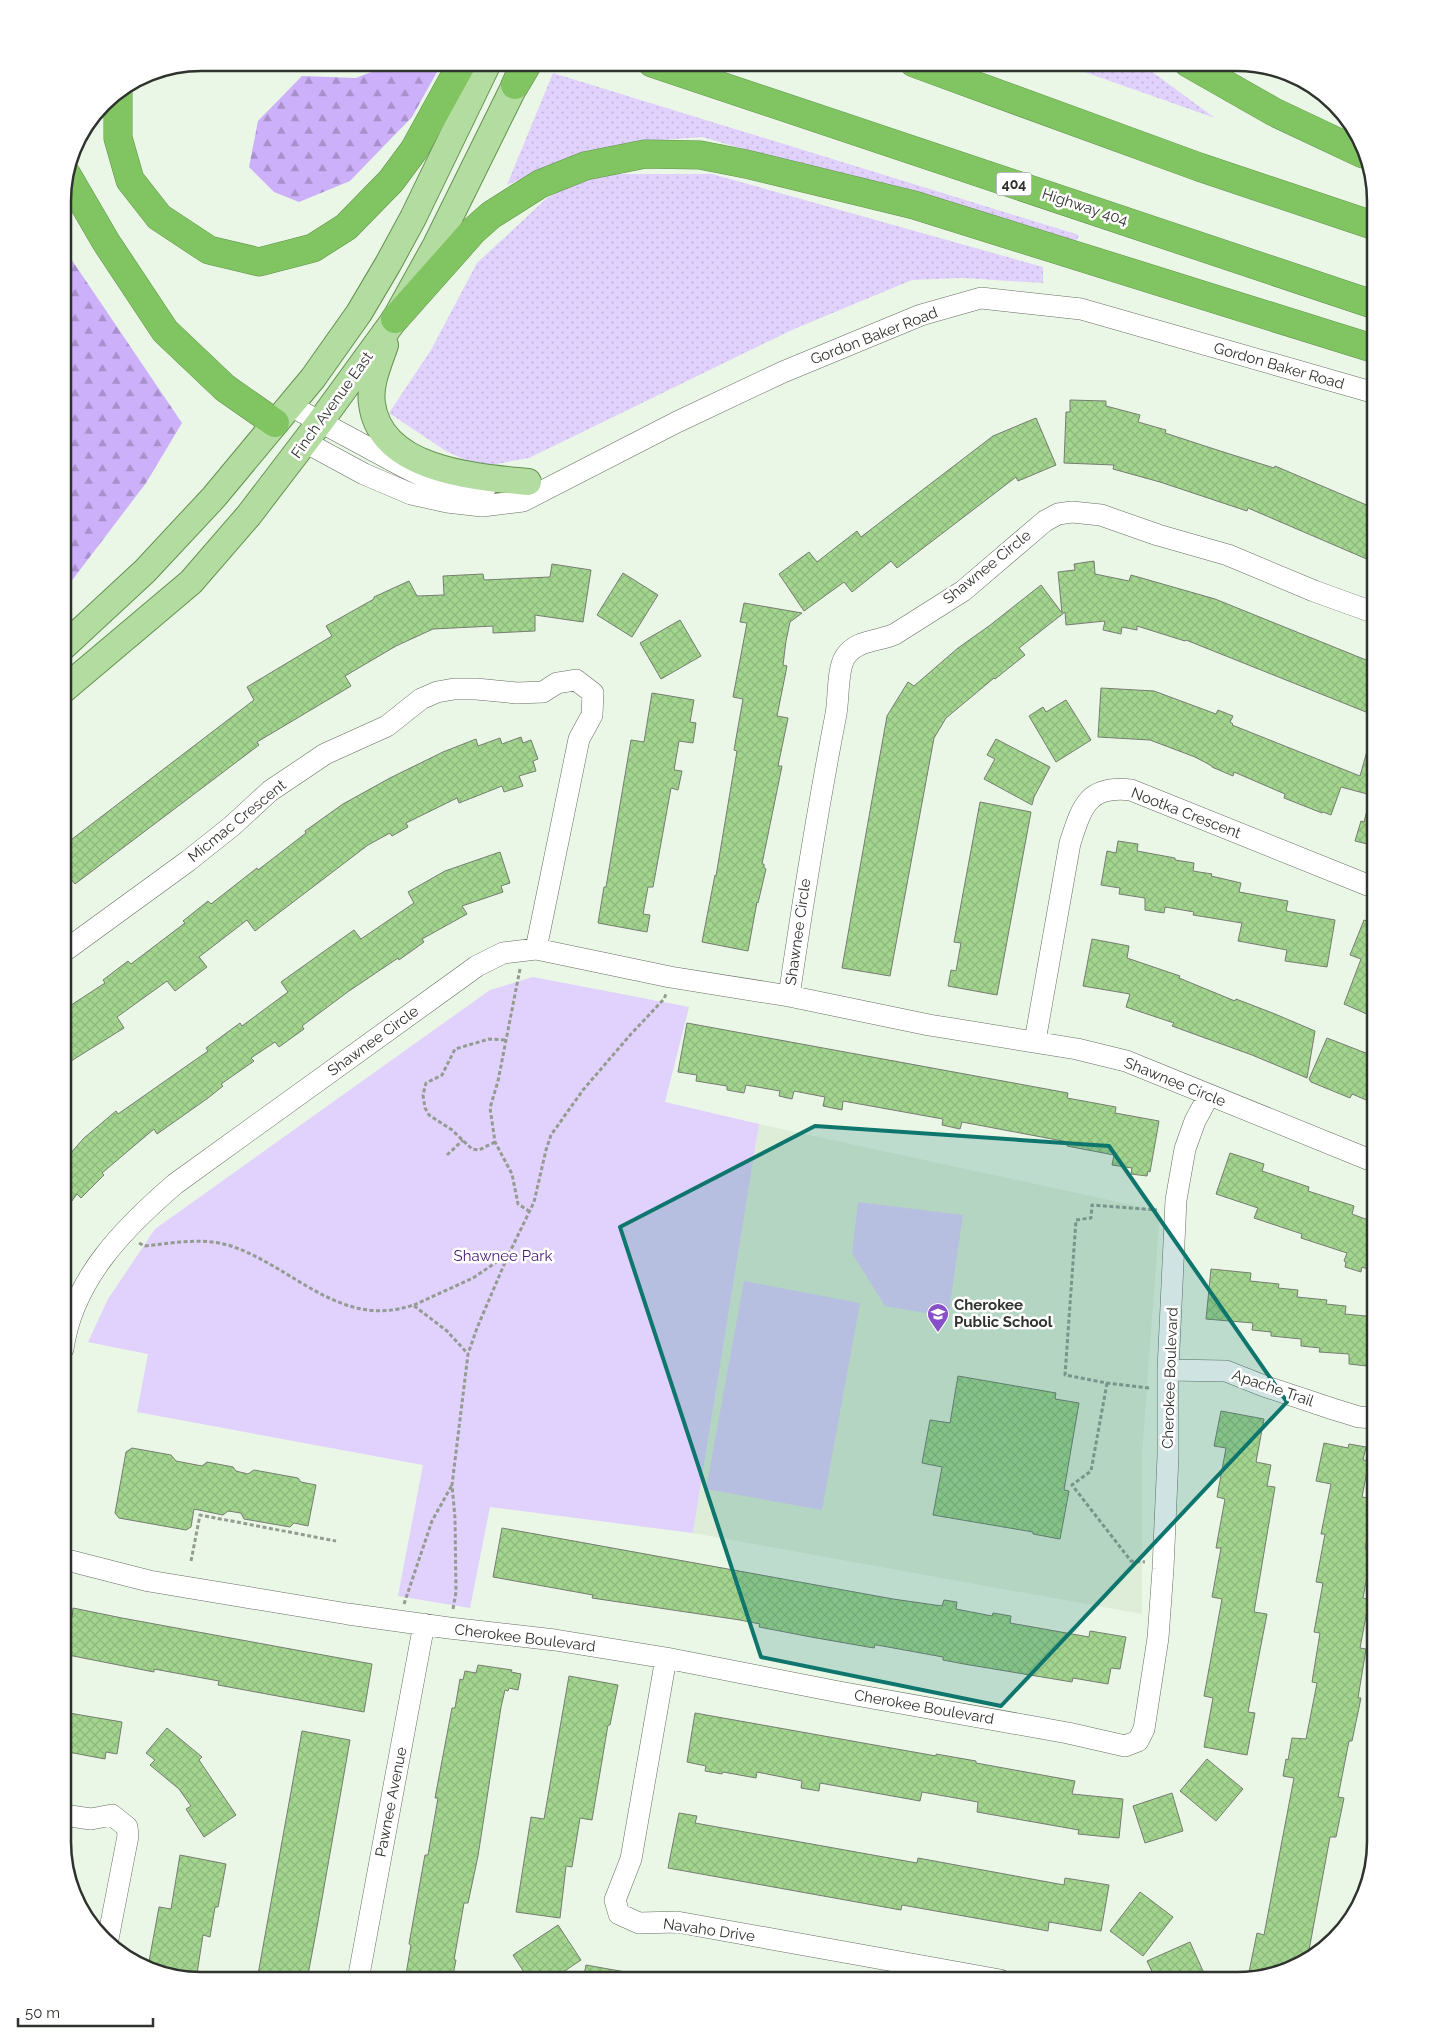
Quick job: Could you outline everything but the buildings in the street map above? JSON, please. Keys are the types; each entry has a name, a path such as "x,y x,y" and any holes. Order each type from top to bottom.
{"highway":[{"path":"118,101 118,138 130,180 159,217 209,250 260,262 313,248 346,227 391,181 408,158 442,101 473,71"},
{"name":"Highway 404","path":"677,71 1367,302"},
{"path":"938,72 1199,167 1367,223"},
{"path":"1204,72 1274,112 1357,151"},
{"path":"395,320 474,231 491,215 540,184 585,166 645,154 700,155 746,164 914,205 1367,346"},
{"path":"72,184 106,242 165,331 225,388 282,414"}],"main road":[{"name":"Finch Avenue East","path":"72,639 145,571 214,497 313,378 359,313 388,264 476,71"},
{"name":"Finch Avenue East","path":"72,683 191,582 249,515 313,432 395,320 436,245 521,71"},
{"path":"395,320 374,376 372,404 378,423 388,438 400,449 430,465 455,474 528,482"},
{"path":"282,414 313,432"}],"street":[{"name":"Gordon Baker Road","path":"313,432 364,474 411,494 446,502 482,506 523,501 677,422 783,372 921,315 981,298 1081,309 1367,390"},
{"name":"Gordon Baker Road","path":"313,432 422,477 453,486 478,488 566,479"},
{"name":"Shawnee Circle","path":"789,996 812,839 837,704 840,671 844,658 862,643 895,634 962,591 1045,521 1058,514 1072,512 1101,515 1158,535 1228,555 1367,611"},
{"name":"Micmac Crescent","path":"72,946 232,826 270,791 325,754 387,726 421,699 437,692 454,689 517,693 543,692 557,683 576,680 593,693 592,715 579,739 536,949"},
{"name":"Nootka Crescent","path":"1035,1041 1070,843 1079,817 1088,800 1107,789 1131,790 1367,884"},
{"name":"Shawnee Circle","path":"71,1293 139,1215 175,1184 477,966 503,952 536,949 670,977 789,996 928,1025 1035,1041 1126,1061 1367,1158"},
{"name":"Cherokee Boulevard","path":"71,1561 149,1581 340,1613 555,1640 666,1658 839,1692 1068,1733 1125,1746 1138,1741 1144,1729 1158,1638 1168,1456 1168,1370 1176,1200 1185,1150 1195,1121 1210,1095"},
{"name":"Apache Trail","path":"1168,1370 1226,1371 1332,1409 1367,1417"},
{"name":"Pawnee Avenue","path":"360,1971 424,1624"},
{"name":"Navaho Drive","path":"666,1658 631,1859 615,1900 619,1914 639,1922 677,1922 954,1972"},
{"path":"71,1816 92,1819 112,1815 127,1826 128,1836 109,1934"}],"path":[{"path":"521,966 490,1108 495,1142 512,1174 518,1204 529,1211"},
{"path":"451,1614 456,1592 455,1518 452,1485 468,1354 476,1328 538,1190 551,1135 583,1090 664,999 670,977"},
{"path":"495,1142 475,1150 452,1130 433,1118 427,1112 424,1095 425,1085 442,1075 448,1066 452,1053 458,1047 489,1039 506,1040"},
{"path":"447,1155 463,1140"},
{"path":"1150,1388 1107,1383 1065,1375 1076,1220 1091,1218 1092,1205 1160,1210"},
{"path":"134,1242 145,1246 208,1241 245,1252 311,1289 349,1307 376,1311 414,1305 473,1278 498,1261 506,1260"},
{"path":"414,1305 447,1331 468,1354"},
{"path":"1107,1383 1090,1471 1072,1485 1131,1561 1145,1562"},
{"path":"403,1608 432,1521 452,1485"},
{"path":"192,1561 200,1515 336,1541"}],"highlighted area":[{"path":"815,1126 1109,1146 1287,1402 1001,1706 761,1657 620,1227"}],"shaded area":[{"name":"Cherokee Public School","path":"759,1124 1160,1211 1142,1455 1142,1614 693,1533"}],"green space":[{"path":"373,71 437,71 412,117 350,181 299,202 274,192 249,167 258,121 302,76 356,78"},
{"path":"1084,72 1152,72 1215,118"},
{"path":"553,73 1079,235 1075,244 702,137 627,143 567,159 507,185"},
{"path":"588,174 712,174 1043,267 1043,283 963,278 912,280 794,329 529,458 480,467 446,451 389,413 431,350 477,263 546,199"},
{"path":"72,260 182,423 146,483 72,581"},
{"name":"Shawnee Park","path":"533,977 689,1007 665,1102 759,1124 693,1533 490,1507 470,1608 398,1596 423,1465 137,1412 148,1354 88,1342 108,1299 155,1229 490,990"},
{"path":"858,1202 963,1215 948,1317 885,1306 852,1253"},
{"path":"744,1281 860,1303 822,1510 706,1489"}],"place":[{"name":"Cherokee Public School","path":"938,1333"}]}
